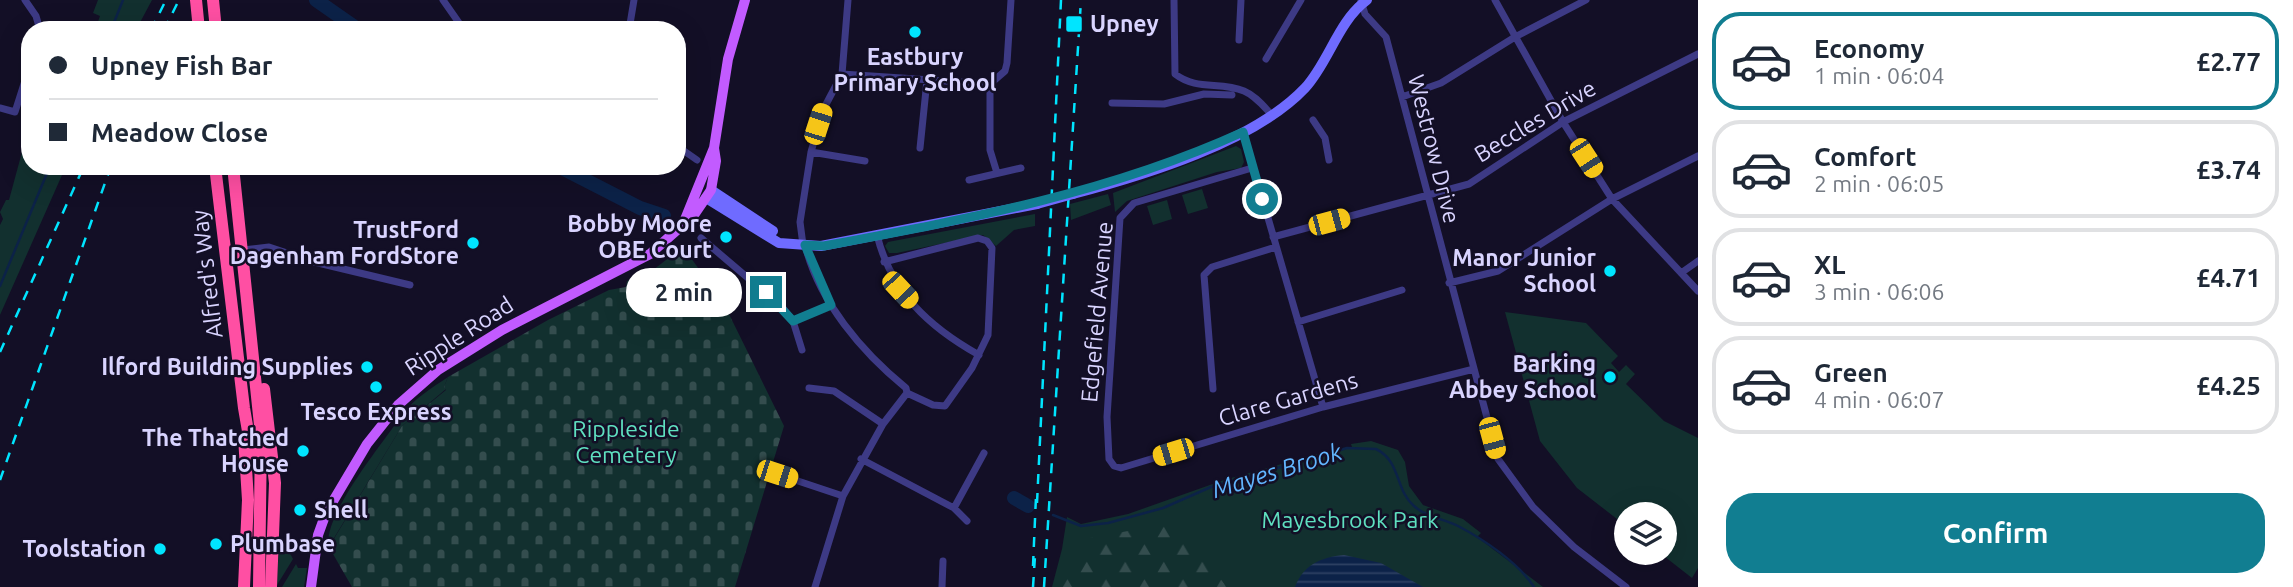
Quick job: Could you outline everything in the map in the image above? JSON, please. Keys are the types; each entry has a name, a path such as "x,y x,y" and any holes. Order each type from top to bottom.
{"highway":[{"path":"196,0 198,21"},
{"name":"Alfred's Way","path":"216,175 240,377"},
{"name":"Alfred's Way","path":"234,175 248,303"},
{"path":"248,303 261,435 259,587"},
{"path":"248,303 258,332 275,483 271,587"},
{"path":"240,377 249,437 259,461"},
{"path":"240,377 248,500 244,587"}],"main road":[{"name":"Ripple Road","path":"311,587 318,535 327,513 367,444 398,405 438,370 502,330 650,254 684,222 704,192 730,50 745,0"}],"street":[{"path":"25,0 37,21"},
{"path":"443,0 458,21"},
{"path":"630,21 634,0"},
{"path":"848,0 842,74 823,110 811,152 802,214 802,245 831,305 871,358 906,388 907,393 933,405 945,406 979,355 989,329 992,248 987,241 978,238 884,262"},
{"path":"842,74 990,84 1005,71 1011,0"},
{"path":"1174,0 1175,74 1194,85 1234,87 1247,92 1273,117"},
{"path":"1240,40 1241,0"},
{"path":"1265,58 1301,0"},
{"path":"1495,0 1563,122 1612,199 1698,290"},
{"path":"1402,97 1441,83 1515,37 1586,0"},
{"path":"704,192 802,245 824,246 1037,204 1073,194 1157,168 1273,117 1308,84 1363,1"},
{"name":"Westrow Drive","path":"1363,1 1365,14 1386,37 1449,283 1500,463 1549,523 1626,587"},
{"name":"Beccles Drive","path":"1273,236 1469,184 1563,122 1698,54"},
{"path":"920,148 927,80"},
{"path":"990,84 989,150 996,173"},
{"path":"1186,98 1194,85"},
{"path":"0,108 14,116 21,94"},
{"path":"1112,103 1164,104 1204,94 1231,95"},
{"path":"1313,120 1325,138 1329,160"},
{"path":"1243,132 1323,407"},
{"path":"686,152 697,160"},
{"path":"811,152 865,161"},
{"path":"1449,283 1498,271 1612,199 1698,156"},
{"path":"969,180 1021,168"},
{"name":"Edgefield Avenue","path":"1114,466 1109,459 1107,417 1120,218 1134,203 1252,168"},
{"path":"877,235 884,262 900,290 929,322 979,355"},
{"path":"701,238 782,307 793,321 802,350"},
{"path":"243,250 269,247 314,262 411,285"},
{"path":"1213,389 1204,275 1212,267 1276,247"},
{"path":"1681,273 1698,261"},
{"path":"1298,322 1402,290"},
{"path":"793,321 831,305"},
{"name":"Clare Gardens","path":"1114,466 1121,468 1323,407 1474,369"},
{"path":"808,388 834,391 883,424"},
{"path":"825,587 816,586 843,496 861,459 907,393"},
{"path":"954,508 984,453"},
{"path":"861,459 954,508 967,521"},
{"path":"777,474 843,496"},
{"path":"942,587 943,561"}],"green space":[{"path":"98,0 152,0 141,21 98,21 100,16 93,13"},
{"path":"1236,146 1241,149 1244,162 1241,168 1217,172 1127,201 1115,212 1113,193"},
{"path":"21,156 21,175 62,175 0,315 0,225 3,219 0,212 6,200 9,200"},
{"path":"1202,189 1208,208 1188,214 1182,195"},
{"path":"1108,194 1111,205 1071,220 1070,204"},
{"path":"1167,200 1172,219 1153,225 1147,206"},
{"path":"1035,214 1035,226 1014,230 996,246 983,235 897,253 889,253 885,246 888,242"},
{"name":"Rippleside Cemetery","path":"683,247 724,304 784,426 735,587 352,587 329,547 402,426 446,390 444,387 448,377 548,320 609,290 626,287 627,281 653,270"},
{"path":"1505,312 1586,323 1618,356 1611,363 1619,372 1626,365 1635,374 1626,384 1664,421 1698,438 1698,568 1692,578 1675,565 1677,502 1614,502 1614,517 1577,488 1540,441"},
{"path":"448,377 444,387 446,389 402,426 331,543 328,543 330,529 346,495 370,459 411,404"},
{"name":"Mayesbrook Park","path":"1371,441 1398,450 1405,462 1409,486 1423,505 1463,519 1481,533 1477,537 1543,587 1052,587 1067,517 1081,524 1128,514 1224,480 1317,454 1319,458 1352,447 1351,444"},
{"path":"1166,516 1171,518 1227,587 1058,587 1059,570 1066,557 1078,557 1101,567 1101,562 1086,546 1090,538 1128,531"},
{"path":"282,538 293,559 277,585 279,542"},
{"path":"296,564 298,568 307,568 304,587 282,587"}],"water":[{"path":"1344,555 1381,563 1423,587 1295,587 1298,579 1314,564"}],"waterway":[{"path":"115,21 123,0"},
{"name":"Mayes Brook","path":"316,0 346,21"},
{"path":"0,286 46,175"},
{"name":"Mayes Brook","path":"576,175 640,208 664,216"},
{"name":"Mayes Brook","path":"1053,515 1081,526 1108,523 1163,508 1211,487 1347,448 1376,449 1390,461 1404,492 1414,506 1458,526 1489,545 1519,569 1534,587"},
{"name":"Mayes Brook","path":"1014,498 1028,506"}],"railway":[{"path":"156,21 166,0"},
{"path":"168,21 179,0"},
{"path":"1037,503 1061,0"},
{"path":"1044,587 1081,0"},
{"path":"0,352 80,175"},
{"path":"0,480 108,175"},
{"path":"1033,566 1036,496"},
{"path":"1033,587 1035,556"}],"place":[{"name":"Upney","path":"1074,24"},
{"name":"Eastbury Primary School","path":"915,32"},
{"name":"Bobby Moore OBE Court","path":"726,237"},
{"name":"TrustFord Dagenham FordStore","path":"473,243"},
{"name":"Manor Junior School","path":"1610,271"},
{"name":"Ilford Building Supplies","path":"367,367"},
{"name":"Barking Abbey School","path":"1610,377"},
{"name":"Tesco Express","path":"376,387"},
{"name":"The Thatched House","path":"303,451"},
{"name":"Shell","path":"300,510"},
{"name":"Plumbase","path":"216,544"},
{"name":"Toolstation","path":"160,549"}],"route":[{"path":"766,292 793,321 831,305 805,245 824,246 1037,204 1157,168 1243,132 1262,199"}]}
